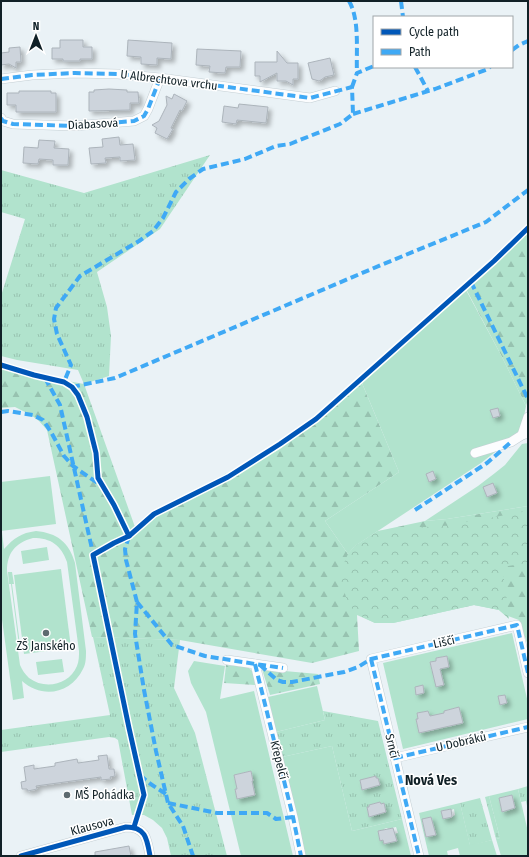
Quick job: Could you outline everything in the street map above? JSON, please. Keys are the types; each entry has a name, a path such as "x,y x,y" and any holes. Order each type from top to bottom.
{"street":[{"name":"U Albrechtova vrchu","path":"1,79 32,75 75,73 118,74 160,78 310,98 335,91"},
{"name":"Diabasová","path":"1,118 3,121 13,124 74,126 134,122 144,116 160,78"},
{"path":"475,453 511,442 525,434 528,417"},
{"name":"Liščí","path":"372,659 516,625 526,649"},
{"path":"526,649 528,673"},
{"name":"Srnčí","path":"372,659 419,856"},
{"path":"227,660 283,668"},
{"name":"Křepelčí","path":"255,664 293,817 301,856"},
{"name":"U Dobráků","path":"395,758 528,727"},
{"name":"Klausova","path":"21,856 126,827 134,827 142,831 147,840 150,856"}],"green space":[{"path":"210,155 160,229 97,272 107,307 111,336 109,376 84,384 78,370 1,356 1,296 25,219 1,212 1,170 84,193"},
{"path":"528,231 528,399 526,406 466,289 501,258"},
{"path":"466,290 526,406 521,432 481,463 355,546 348,554 325,521 399,472 362,383"},
{"path":"1,369 84,384 135,527 271,447 303,426 359,376 399,472 325,521 348,554 355,546 378,531 425,521 528,506 528,643 519,620 505,615 499,610 474,605 393,623 375,623 357,615 359,651 312,663 180,640 92,637 47,430 31,415 15,407 1,408"},
{"path":"528,443 528,506 425,521 478,486 505,465 522,444"},
{"path":"50,476 56,524 1,531 1,482"},
{"path":"528,511 528,563 502,567 509,619 499,610 474,605 393,623 375,623 357,614 348,604 341,580 343,565 348,554 355,546 378,531 450,525"},
{"path":"36,531 56,536 66,544 75,563 86,660 78,677 64,689 47,692 30,687 22,681 24,698 13,700 1,612 1,532 4,549 18,537 26,533","holes":["39,538 50,541 58,547 65,556 79,651 78,664 73,672 68,678 56,684 42,684 35,682 29,678 20,665 7,571 10,554 13,550 27,540"]},
{"path":"47,547 49,560 23,564 21,551"},
{"path":"61,569 71,648 24,654 14,575"},
{"path":"8,572 12,572 14,584 12,584 20,645 11,584 9,584"},
{"path":"512,633 528,703 528,719 403,749 383,663","holes":["447,656 449,666 432,671 430,662 436,661 436,658","459,707 463,723 448,727 444,711","428,711 430,716 432,716 435,730 419,733 416,719 418,719 417,713"]},
{"path":"93,637 180,640 174,688 195,733 227,856 171,856 167,838 162,828 153,820 144,815 132,815 118,740 115,738 109,737 1,752 1,730 110,715"},
{"path":"62,659 64,672 38,675 36,662"},
{"path":"194,661 225,666 220,699 254,691 293,856 241,856 206,712 191,683 188,671","holes":["251,771 253,780 248,782 253,785 255,795 237,799 235,789 242,788 241,783 236,784 234,775"]},
{"path":"226,665 248,667 253,672 255,685 224,683"},
{"path":"262,669 318,674 320,684 270,695"},
{"path":"317,686 325,720 276,732 268,697"},
{"path":"323,711 378,721 402,819 352,831 332,746 282,757 276,732 325,720","holes":["376,776 380,785 362,790 360,780","380,802 381,804 384,803 386,812 369,816 367,808 369,805"]},
{"path":"332,746 352,831 402,819 411,856 305,856 282,757","holes":["396,827 398,833 393,834 396,841 384,844 383,840 380,840 378,831"]},
{"path":"528,786 528,811 526,801 521,802 518,789"},
{"path":"518,789 528,832 528,856 501,856 496,839 500,838 489,796","holes":["512,795 515,808 502,812 499,798"]},
{"path":"489,796 500,838 496,839 485,797"},
{"path":"480,798 492,840 470,846 460,803"},
{"path":"460,803 470,845 492,840 497,856 460,856 458,848 447,851 448,856 429,856 419,813","holes":["454,809 455,815 443,819 441,811","431,817 435,835 426,837 422,820"]}],"building":[{"path":"60,40 83,40 83,47 92,47 92,59 63,61 63,59 52,59 52,48 60,48"},
{"path":"128,40 172,43 171,59 157,58 157,65 141,64 141,57 127,56"},
{"path":"20,47 21,62 16,62 16,68 9,64 1,65 1,53 9,52 9,48"},
{"path":"197,49 241,51 240,67 226,67 225,73 209,72 210,66 196,65"},
{"path":"277,51 287,63 298,63 298,79 293,79 293,85 286,81 277,81 277,73 260,82 260,76 255,76 255,62 277,62"},
{"path":"330,58 334,75 325,77 319,81 312,79 308,63"},
{"path":"109,89 138,92 139,103 130,103 130,110 89,111 89,92 94,92 94,90"},
{"path":"19,91 51,91 51,93 56,93 56,112 16,112 16,105 7,105 7,93 19,93"},
{"path":"174,94 187,101 182,111 180,110 171,128 173,129 167,139 155,133 157,128 152,125 159,121 167,105 166,96 172,99"},
{"path":"239,104 268,107 266,123 237,120 236,124 222,122 224,106 238,108"},
{"path":"119,137 120,145 133,144 135,160 120,161 120,157 105,158 106,163 91,164 89,148 103,147 102,139"},
{"path":"39,140 55,141 54,148 69,149 68,165 53,165 53,160 39,159 38,164 23,163 24,147 38,148"},
{"path":"498,408 500,416 493,418 490,410"},
{"path":"433,471 436,479 429,482 426,474"},
{"path":"493,483 497,493 487,497 483,487"},
{"path":"447,656 449,667 440,669 444,685 436,687 430,662 436,661 436,658"},
{"path":"423,685 424,693 416,695 415,687"},
{"path":"505,695 507,703 500,705 498,696"},
{"path":"459,707 463,723 419,733 416,719 418,719 417,713 428,711 430,716 444,713 444,711"},
{"path":"107,755 109,769 114,769 115,776 110,777 111,779 101,780 101,777 36,786 37,789 28,791 27,789 22,789 21,782 26,781 24,767 34,765 34,769 55,766 55,763 77,759 78,763 99,760 98,756"},
{"path":"251,771 255,795 237,799 235,789 237,789 234,775"},
{"path":"376,776 380,785 362,790 360,780"},
{"path":"512,795 515,808 502,812 499,798"},
{"path":"380,802 381,804 384,803 386,812 369,817 367,807"},
{"path":"451,809 452,817 443,819 441,811"},
{"path":"431,817 436,835 426,837 422,819"},
{"path":"393,828 397,841 384,844 383,840 380,841 378,831"},
{"path":"129,846 131,856 95,856 95,852"}],"marked path":[{"path":"349,1 355,17 357,36 357,73"},
{"path":"401,1 403,16"},
{"path":"513,49 528,41"},
{"path":"352,87 357,73 373,66"},
{"path":"416,68 428,91"},
{"path":"353,114 435,89 489,68"},
{"path":"1,79 32,75 75,73 118,74 160,78 310,98 352,87 353,114 340,124 290,144 276,146 245,159 203,169 189,179 176,192 163,218 153,231 80,276 56,308 54,319 57,334 71,365 64,382"},
{"path":"1,118 3,121 13,124 74,126 134,121 144,116 160,78"},
{"path":"72,387 115,378 486,222 528,190"},
{"path":"471,282 528,399"},
{"path":"45,378 60,405 94,558"},
{"path":"1,412 8,411 33,415 43,420 64,456 73,466 99,484"},
{"path":"415,510 487,463 511,442"},
{"path":"129,536 125,549 126,560 137,602 135,634 156,751 168,803 183,826 193,856"},
{"path":"137,602 172,645 205,656 283,668"},
{"path":"260,665 277,680 292,682 344,672 358,667 371,659 517,625 528,673"},
{"path":"371,659 419,856"},
{"path":"255,664 293,817 301,856"},
{"path":"395,758 528,727"},
{"path":"140,775 166,794"},
{"path":"168,803 217,813 267,813 276,819 293,817"}],"cycle path":[{"path":"134,827 144,795 93,555 129,536 154,514 228,477 316,419 494,261 528,228"},
{"path":"1,365 64,382 72,387 78,395 87,417 96,453 98,478 114,505 129,536"},
{"path":"21,856 126,827 138,829 142,832 148,844 150,856"}],"place":[{"name":"ZŠ Janského","path":"46,633"},
{"name":"MŠ Pohádka","path":"67,795"}],"district":[{"name":"Nová Ves","path":"431,780"}]}
